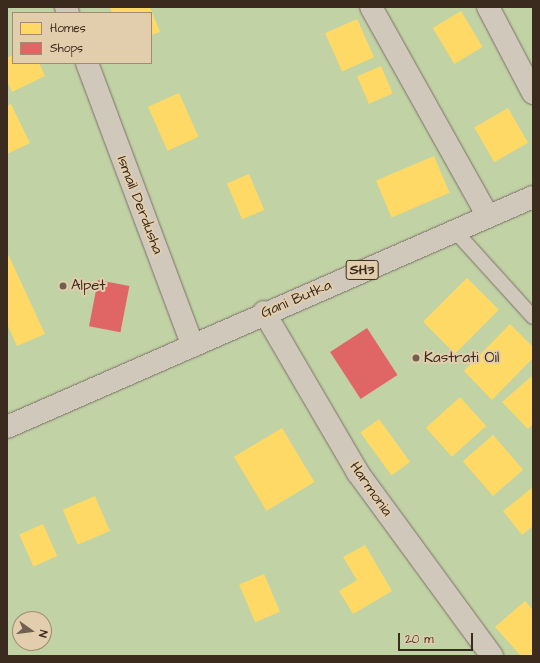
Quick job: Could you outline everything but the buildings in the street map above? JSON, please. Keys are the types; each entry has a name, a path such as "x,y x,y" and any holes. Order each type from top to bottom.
{"main road":[{"path":"371,7 488,216"},
{"path":"488,7 533,93"},
{"name":"Ismail Derdusha","path":"87,64 193,346"},
{"name":"Gani Butka","path":"193,346 264,312 533,197"},
{"name":"Harmonia","path":"264,312 358,473 492,656"},
{"name":"SH3","path":"7,427 193,346"}],"lane":[{"path":"455,230 533,317"}],"green space":[{"path":"7,7 533,7 533,656 7,656"}],"place":[{"name":"Alpet","path":"63,286"},
{"name":"Kastrati Oil","path":"416,358"}]}
